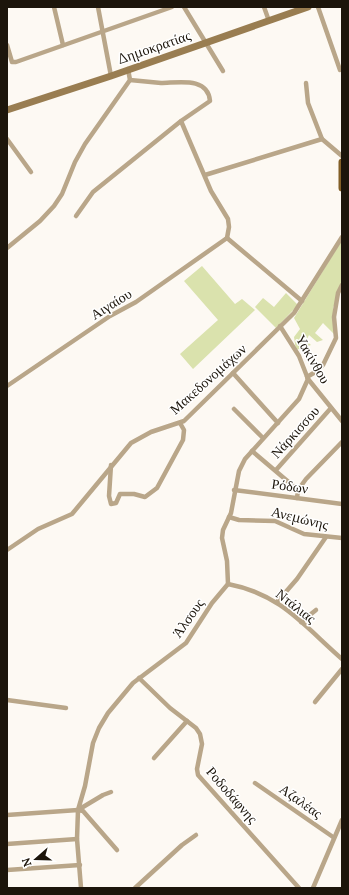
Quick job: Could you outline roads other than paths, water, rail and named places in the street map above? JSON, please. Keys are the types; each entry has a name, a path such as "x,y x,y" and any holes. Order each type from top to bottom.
{"main road":[{"path":"342,162 342,188"}],"street":[{"path":"54,7 63,45"},
{"path":"98,7 111,76"},
{"path":"7,45 12,62 103,32 172,7"},
{"path":"184,7 223,71"},
{"path":"264,7 269,21"},
{"name":"Δημοκρατίας","path":"7,110 111,76 308,7"},
{"path":"318,7 340,70"},
{"path":"7,248 40,221 54,206 62,194 75,162 85,144 130,80 128,69"},
{"path":"76,216 93,192 181,121 209,104 210,98 206,91 197,84 186,81 165,83 130,80"},
{"path":"306,83 308,103 322,139 342,156"},
{"path":"181,121 211,191 228,219 229,227 227,238 302,301"},
{"path":"7,139 31,172"},
{"path":"205,176 322,139"},
{"name":"Μακεδονομάχων","path":"7,550 38,529 72,514 111,465 130,444 138,438 180,423 294,313 342,237"},
{"name":"Αιγαίου","path":"7,386 110,316 136,302 227,238"},
{"path":"228,584 227,561 222,538 222,530 229,517 234,490 242,464 263,438 299,399 308,378 323,365 336,338 334,317 338,293 342,285"},
{"name":"Υακίνθου","path":"280,326 299,356 308,378 330,408 342,421"},
{"path":"233,373 278,422"},
{"name":"Νάρκισσου","path":"276,470 330,408"},
{"path":"234,409 263,438"},
{"path":"111,465 109,496 111,504 116,504 120,494 134,494 146,497 157,488 183,440 184,430 180,423"},
{"path":"297,498 298,490 306,479 342,442"},
{"path":"252,451 298,490"},
{"name":"Ρόδων","path":"234,490 342,504"},
{"name":"Ανεμώνης","path":"229,517 239,520 275,521 304,534 342,538"},
{"path":"276,602 297,579 326,537"},
{"name":"Ντάλιας","path":"228,584 262,594 276,602 301,622 342,659"},
{"name":"Άλσους","path":"81,888 77,839 78,810 88,771 93,743 99,728 124,692 138,678 186,643 212,603 228,584"},
{"path":"301,622 316,610"},
{"path":"315,702 340,675 342,668"},
{"name":"Ροδοδάφνης","path":"138,678 200,734 202,744 197,769 198,775 299,888"},
{"path":"7,700 66,708"},
{"path":"154,758 187,721"},
{"name":"Αζαλέας","path":"256,783 334,837"},
{"path":"78,810 103,794 111,792"},
{"path":"7,815 78,810 87,814 117,850"},
{"path":"313,888 342,820"},
{"path":"135,888 182,845 196,835"},
{"path":"7,844 77,839"},
{"path":"7,870 80,864"}]}
